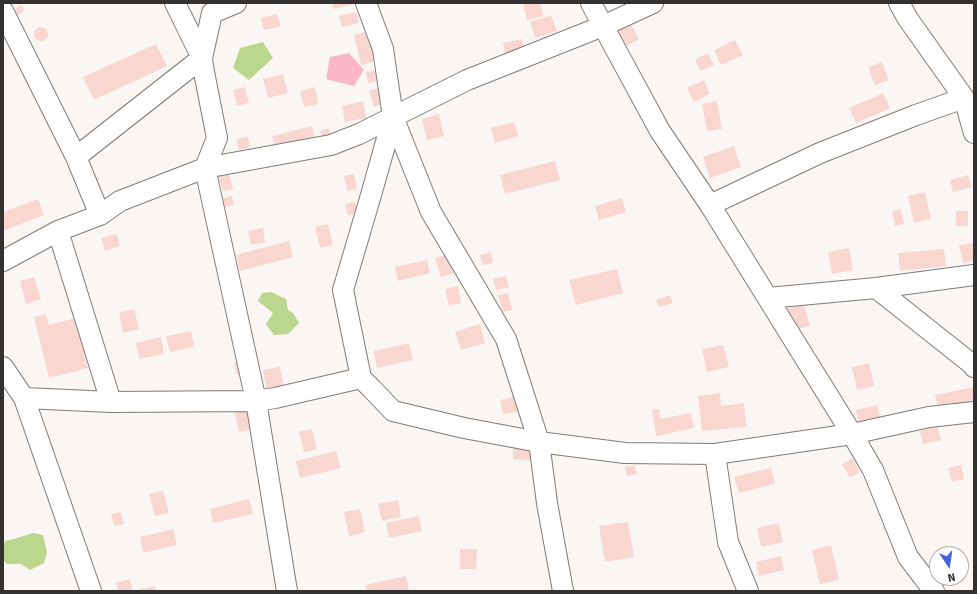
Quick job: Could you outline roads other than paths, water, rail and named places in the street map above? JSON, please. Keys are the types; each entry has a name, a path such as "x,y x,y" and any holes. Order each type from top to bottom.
{"street":[{"path":"176,3 202,58"},
{"path":"236,3 212,13 202,58 217,138 204,168 256,401 287,591"},
{"path":"366,3 383,49 393,117 431,212 506,339 539,442 547,504 563,591"},
{"path":"591,3 602,26 660,131 710,205 852,434 873,470 908,557 934,591"},
{"path":"3,261 58,230 100,214 120,201 204,168 331,145 359,134 467,80 602,26 653,3"},
{"path":"899,3 908,19 964,98 974,132"},
{"path":"3,11 76,157 100,214"},
{"path":"76,157 202,58"},
{"path":"710,205 820,153 916,115 964,98"},
{"path":"393,117 343,290 361,378 392,411 464,428 539,442 625,453 715,454 852,434 928,417 974,412"},
{"path":"58,230 111,402"},
{"path":"768,298 876,288 974,275"},
{"path":"876,288 973,364 974,367"},
{"path":"3,366 24,398 91,591"},
{"path":"24,398 111,402 256,401 361,378"},
{"path":"715,454 728,542 748,591"}]}
